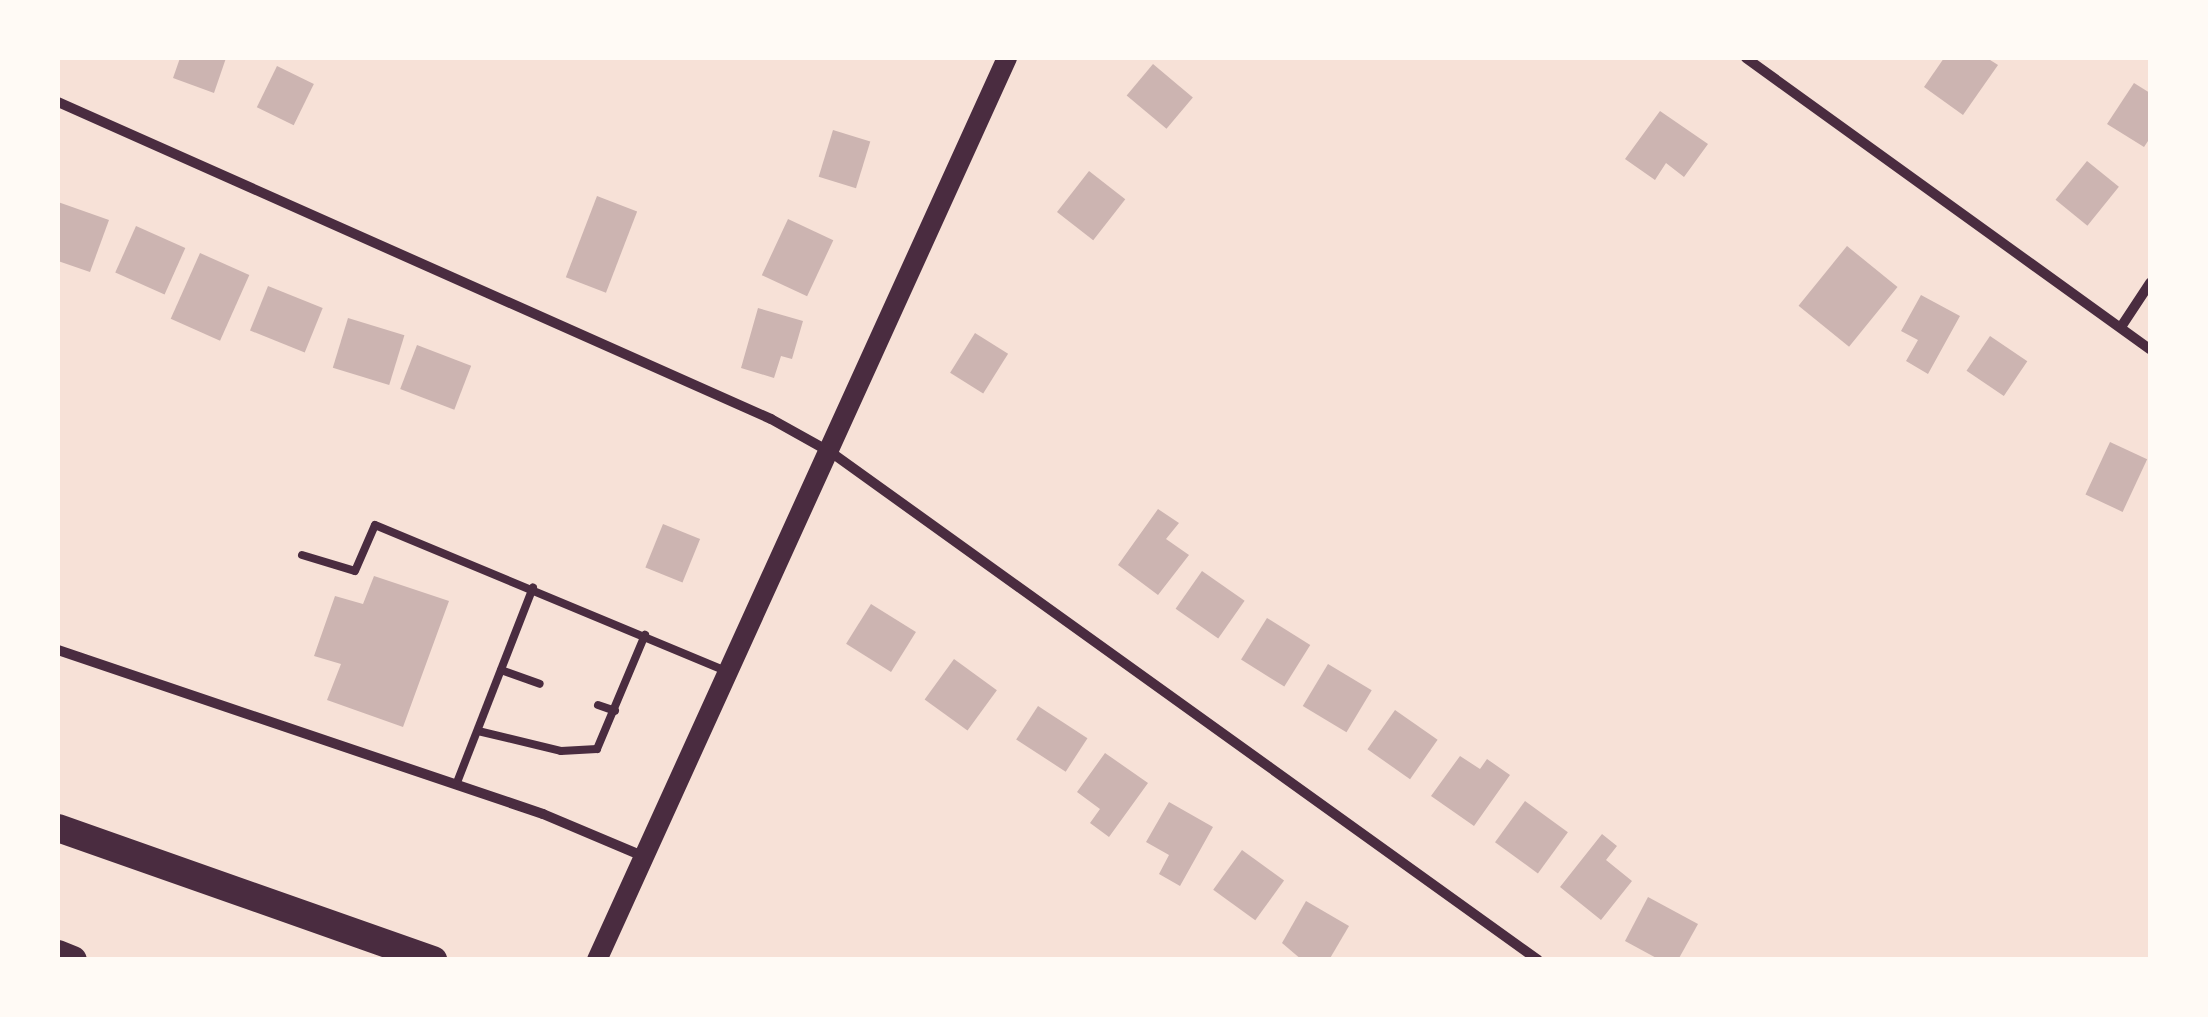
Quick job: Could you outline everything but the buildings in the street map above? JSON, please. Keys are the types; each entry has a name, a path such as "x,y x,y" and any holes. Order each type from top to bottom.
{"highway":[{"path":"58,828 432,960"},
{"path":"58,954 74,960"}],"main road":[{"path":"598,960 732,674 1007,58"}],"street":[{"path":"1746,58 2150,348"},
{"path":"58,102 771,419 832,453 1538,960"},
{"path":"2120,327 2150,283"},
{"path":"58,650 456,786 645,857"}],"lane":[{"path":"302,555 355,572 376,525 732,674"},
{"path":"456,786 533,588"},
{"path":"478,730 561,751 596,749 644,635"},
{"path":"501,670 540,684"},
{"path":"598,705 615,711"}]}
